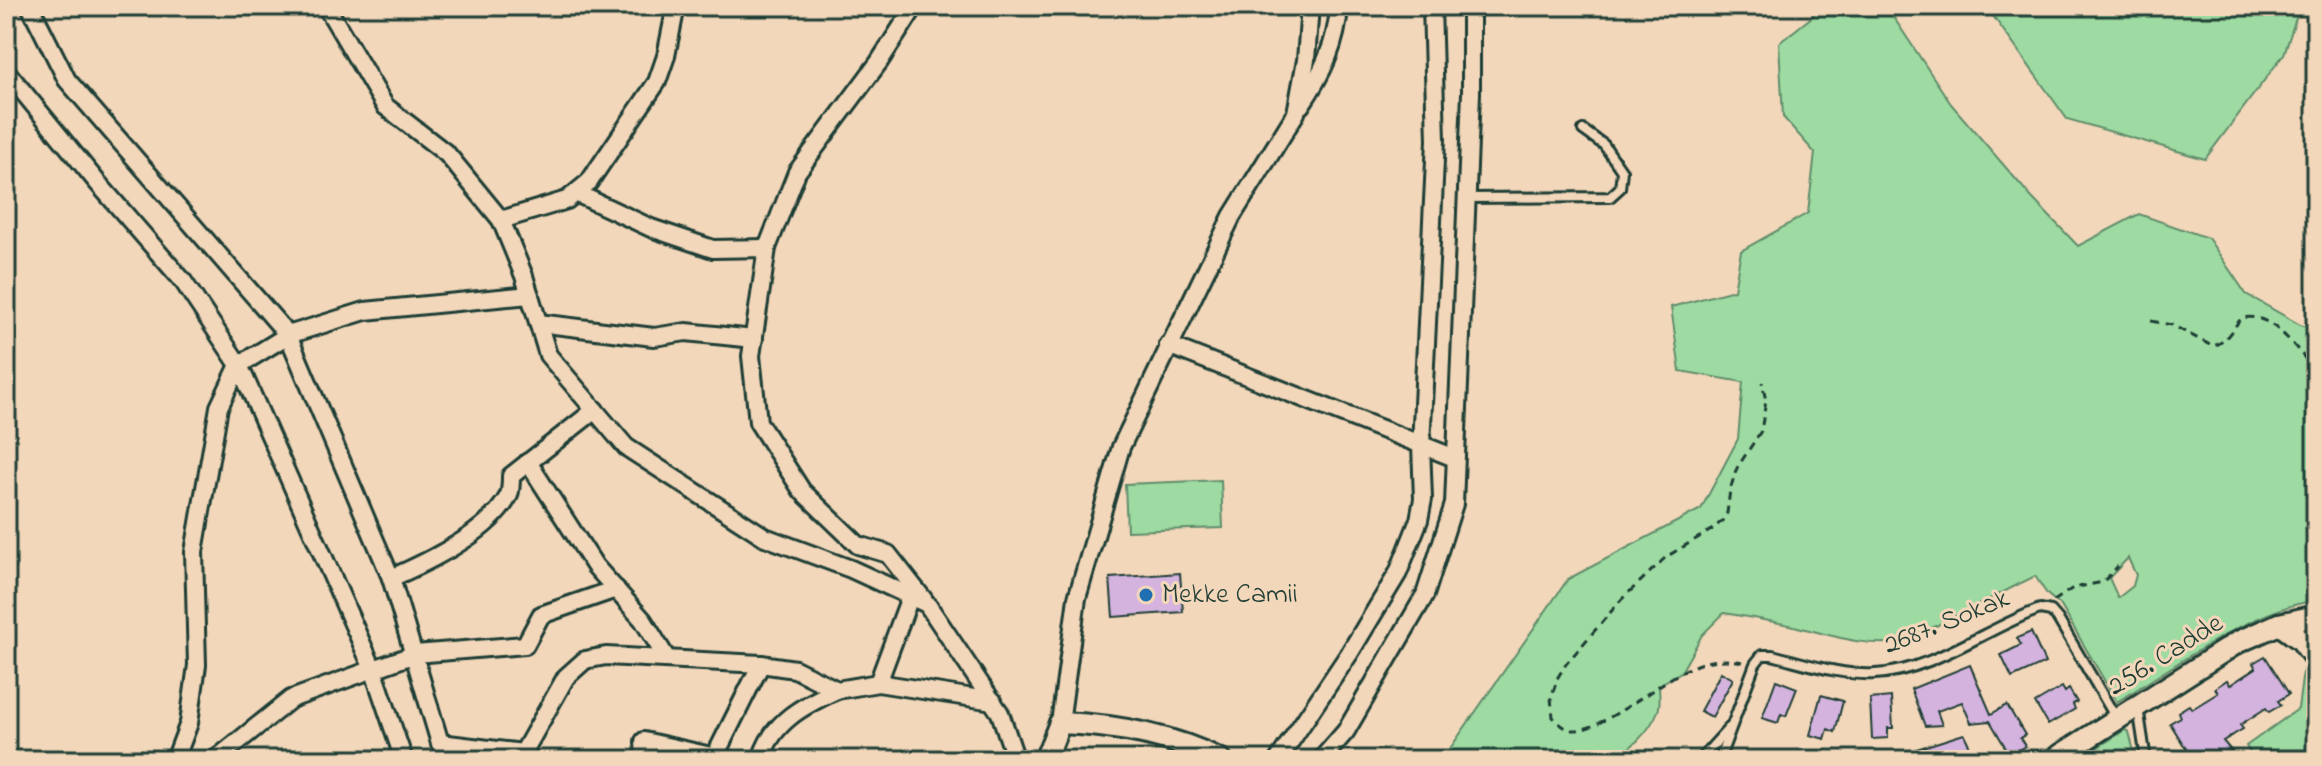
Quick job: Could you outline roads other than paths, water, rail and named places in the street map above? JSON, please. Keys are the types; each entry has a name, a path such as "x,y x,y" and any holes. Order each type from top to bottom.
{"street":[{"path":"30,6 67,80 288,335 391,578 440,743 448,760"},
{"path":"326,6 385,106 447,154 501,220 530,295 548,355 626,447 765,537 851,569 927,604"},
{"path":"501,220 567,200 589,182 657,82 666,56 676,6"},
{"path":"915,6 879,62 797,172 767,248 751,356 758,422 802,491 858,545 888,554 927,604 1000,713 1016,760"},
{"path":"1296,113 1306,60 1310,6"},
{"path":"1056,760 1077,598 1121,447 1232,216 1321,76 1332,49 1339,6"},
{"path":"1278,760 1349,654 1406,557 1423,499 1421,445 1436,140 1432,6"},
{"path":"1321,760 1346,731 1425,595 1454,504 1471,93 1471,6"},
{"path":"6,71 183,281 239,365 373,669 404,760"},
{"path":"576,193 651,228 713,249 767,248"},
{"path":"175,760 189,723 197,665 194,552 219,407 239,365 288,335 365,311 530,295"},
{"path":"538,323 654,337 686,332 754,339"},
{"path":"1168,345 1455,458"},
{"path":"391,578 439,557 494,515 510,493 511,476 595,410"},
{"path":"528,462 595,566 643,620 667,659"},
{"path":"215,760 291,699 415,654 525,645 541,615 616,589"},
{"path":"878,683 910,597"},
{"name":"256. Cadde","path":"2053,760 2238,642 2279,624 2316,616"},
{"path":"2279,624 2301,640 2316,660"},
{"path":"440,743 523,756 566,677 585,660 606,656 761,664 795,669 837,690"},
{"path":"645,760 644,741 718,759 761,664"},
{"path":"761,760 765,744 799,707 837,690 878,683 993,701"},
{"path":"1045,760 1060,723"},
{"path":"1060,723 1145,732 1185,744 1221,760"}],"lane":[{"path":"1466,198 1610,197 1620,188 1622,171 1604,145 1583,130"},
{"name":"2687. Sokak","path":"1732,725 1755,664 1762,655 1857,674 1890,672 1924,662 2045,609 2058,619 2117,719"},
{"path":"2138,706 2146,760"},
{"path":"1700,760 1732,725"},
{"path":"1719,760 1732,725"}],"place":[{"name":"Mekke Camii","path":"1146,595"}]}
